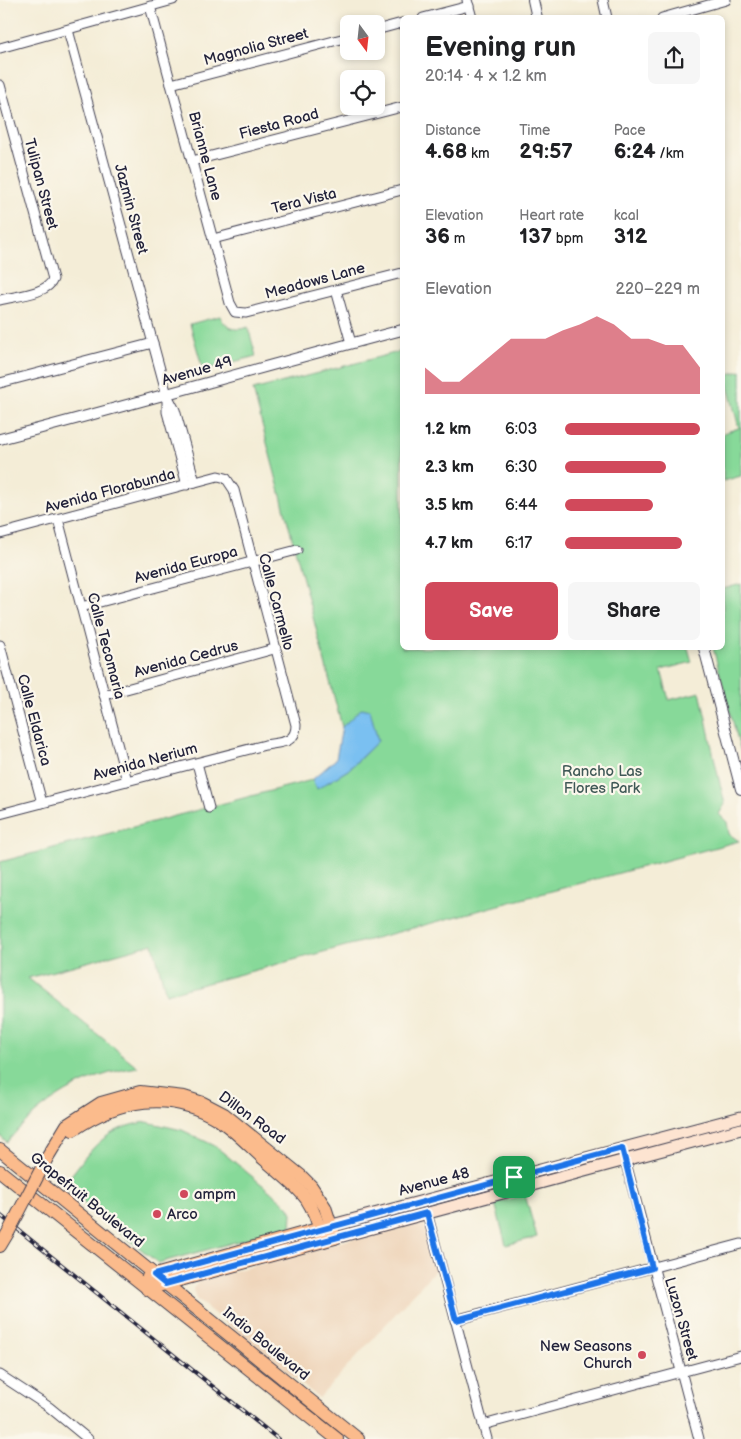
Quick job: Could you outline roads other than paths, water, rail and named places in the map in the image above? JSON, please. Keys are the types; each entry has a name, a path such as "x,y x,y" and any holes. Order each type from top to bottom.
{"main road":[{"name":"Dillon Road","path":"0,1246 62,1136 103,1112 120,1106 154,1102 192,1108 220,1121 294,1185 310,1202 328,1233"},
{"name":"Avenue 48","path":"136,1280 328,1233 427,1213 741,1117"},
{"name":"Avenue 48","path":"146,1289 514,1177 741,1128"},
{"name":"Grapefruit Boulevard","path":"0,1150 154,1275"},
{"path":"0,1171 136,1280"},
{"path":"427,1213 428,1207 432,1205 500,1186 514,1177"},
{"name":"Indio Boulevard","path":"154,1275 358,1439"},
{"name":"Indio Boulevard","path":"136,1280 337,1439"}],"street":[{"path":"0,48 173,0"},
{"path":"533,0 536,15"},
{"path":"603,0 606,15"},
{"path":"673,15 726,0"},
{"path":"432,15 468,3"},
{"name":"Brianne Lane","path":"150,6 230,303 235,312"},
{"path":"385,28 400,24"},
{"name":"Jazmin Street","path":"68,30 167,395 175,410 191,484"},
{"name":"Magnolia Street","path":"171,84 340,39"},
{"name":"Tulipan Street","path":"0,85 53,279 47,288 0,300"},
{"name":"Fiesta Road","path":"192,161 400,108"},
{"name":"Tera Vista","path":"213,239 400,191"},
{"name":"Meadows Lane","path":"235,312 246,313 400,274"},
{"path":"336,290 350,343"},
{"name":"Avenue 49","path":"0,439 400,330"},
{"path":"0,383 153,343"},
{"name":"Avenida Florabunda","path":"0,534 218,476 226,478"},
{"name":"Calle Carmello","path":"226,478 232,485 274,649 296,725 295,734"},
{"name":"Calle Tecomaria","path":"58,519 127,781"},
{"name":"Avenida Europa","path":"81,606 297,550"},
{"name":"Calle Eldarica","path":"0,644 42,803"},
{"name":"Avenida Cedrus","path":"104,695 274,649"},
{"path":"705,650 741,789"},
{"name":"Avenida Nerium","path":"0,814 265,744 288,741 295,734"},
{"path":"197,762 209,808"},
{"name":"Luzon Street","path":"624,1154 652,1268 699,1439"},
{"path":"427,1213 487,1439"},
{"path":"456,1320 741,1244"},
{"path":"484,1425 741,1356"},
{"path":"0,1375 49,1407 88,1439"}],"water":[{"path":"362,708 370,710 378,741 348,770 317,789 312,780 336,759 342,727"}],"railway":[{"path":"0,1215 278,1439"}],"place":[{"name":"ampm","path":"184,1194"},
{"name":"Arco","path":"157,1214"},
{"name":"New Seasons Church","path":"642,1355"}],"park label":[{"name":"Rancho Las Flores Park","path":"602,780"}]}
